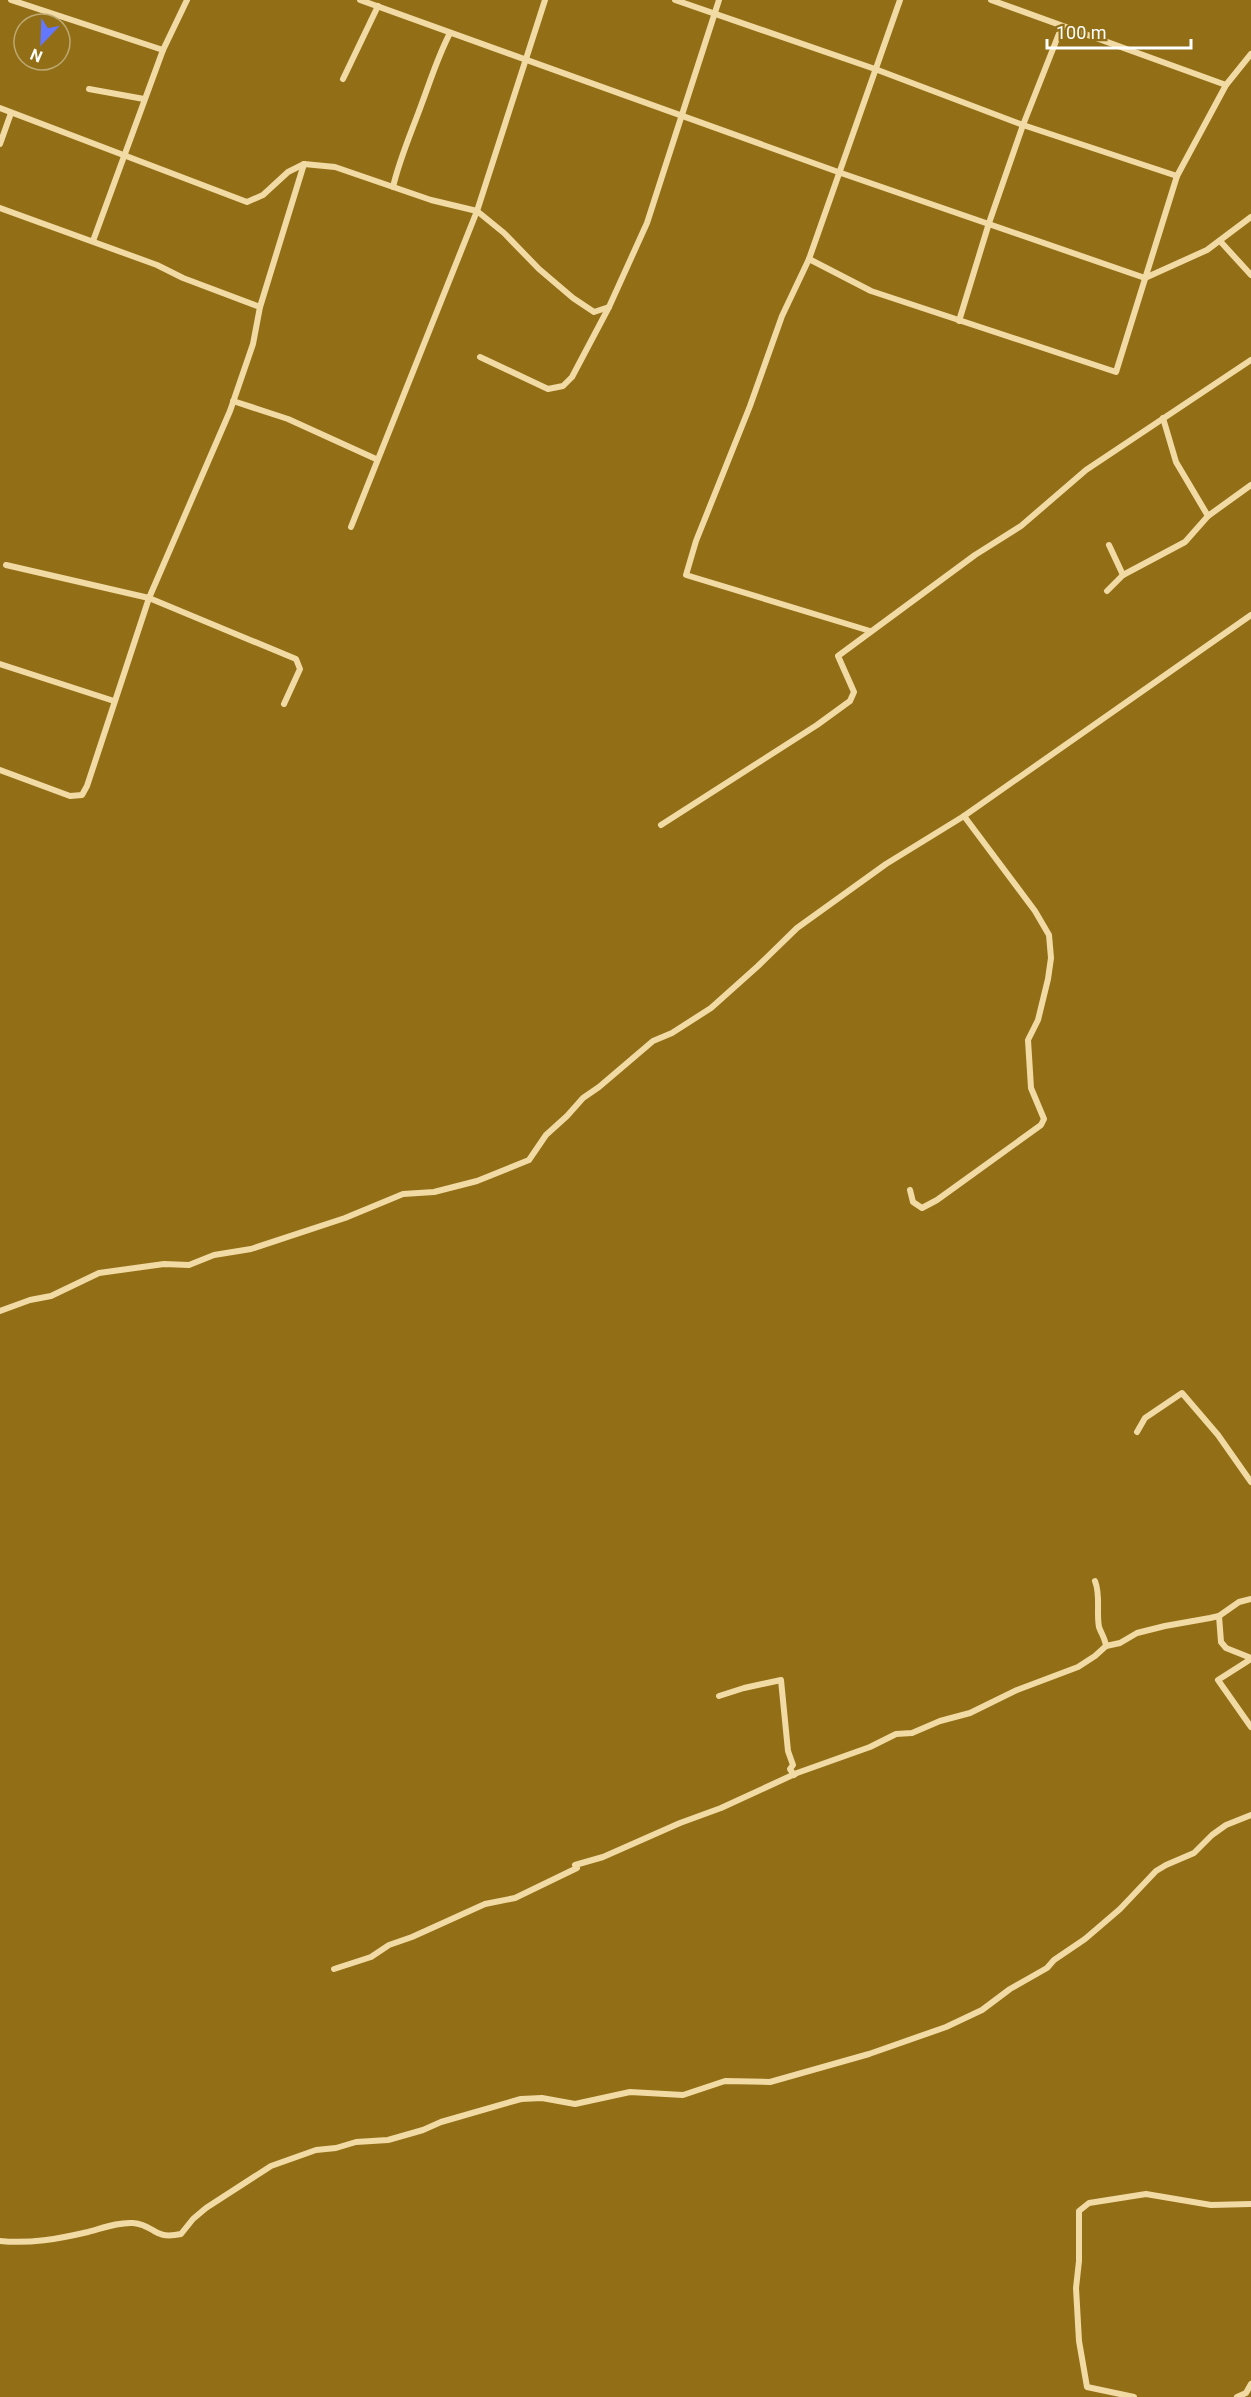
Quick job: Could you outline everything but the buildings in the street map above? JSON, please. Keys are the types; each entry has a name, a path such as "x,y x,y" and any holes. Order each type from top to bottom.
{"street":[{"path":"11,0 163,50"},
{"path":"93,241 163,50 187,0"},
{"path":"351,527 376,459 477,211 545,0"},
{"path":"675,0 875,69 1023,125 1177,176"},
{"path":"480,357 548,389 563,386 572,377 609,307 647,223 719,0"},
{"path":"870,631 686,575 696,541 750,406 782,316 809,259 900,0"},
{"path":"991,0 1226,85"},
{"path":"364,1 841,173 1145,278 1208,250 1251,217"},
{"path":"343,80 378,6"},
{"path":"959,321 989,223 1023,125 1062,26"},
{"path":"393,187 407,138 424,98 436,59 450,33"},
{"path":"809,259 871,291 1116,372 1177,176 1226,85 1251,54"},
{"path":"89,89 144,99"},
{"path":"0,108 247,202 263,195 288,172 304,164 335,167 431,200 477,211 504,233 539,269 573,298 594,312 609,307"},
{"path":"0,144 11,113"},
{"path":"0,770 70,796 82,795 87,786 149,598 233,401 253,344 260,307 304,164"},
{"path":"0,208 93,241 260,307"},
{"path":"1220,241 1251,275"},
{"path":"661,825 817,725 850,700 854,692 838,656 995,541 1021,526 1086,470 1251,360"},
{"path":"233,401 288,419 376,459"},
{"path":"1163,418 1176,462 1208,516"},
{"path":"1107,591 1123,575 1185,542 1208,516 1251,484"},
{"path":"1109,545 1123,575"},
{"path":"6,565 149,598 296,659 300,669 284,704"},
{"path":"0,1311 30,1300 51,1296 99,1273 164,1264 189,1265 214,1255 251,1249 345,1218 403,1194 434,1192 477,1181 529,1160 546,1135 583,1098 654,1041 711,1008 796,928 846,892 964,816 1251,615"},
{"path":"0,664 114,701"},
{"path":"910,1190 913,1202 922,1208 937,1200 1041,1125 1044,1119 1031,1088 1028,1040 1038,1020 1048,979 1051,958 1049,935 1035,911 964,816"},
{"path":"1137,1432 1145,1418 1182,1393 1218,1434 1251,1482"},
{"path":"1095,1581 1098,1589 1099,1628 1106,1646"},
{"path":"334,1969 371,1957 389,1945 485,1904 515,1898 540,1888 577,1869 575,1865 603,1857 680,1823 722,1808 794,1775 870,1747 896,1734 912,1734 940,1721 970,1713 1017,1690 1078,1667 1106,1646 1156,1628 1219,1616 1232,1605 1251,1599"},
{"path":"1219,1616 1221,1642 1251,1658"},
{"path":"1251,1658 1218,1680 1251,1727"},
{"path":"719,1696 781,1680 788,1751 793,1765 790,1769 794,1775"},
{"path":"0,2241 22,2243 39,2241 122,2223 143,2224 166,2237 181,2234 206,2208 264,2170 316,2150 336,2148 356,2142 388,2140 520,2099 542,2098 575,2104 630,2092 678,2096 725,2081 770,2082 869,2054 946,2027 982,2010 1086,1940 1156,1871 1166,1864 1194,1853 1212,1834 1226,1824 1251,1815"},
{"path":"1134,2397 1087,2387 1078,2341 1076,2298 1079,2211 1089,2203 1146,2194 1211,2205 1251,2204"},
{"path":"1237,2397 1246,2392 1251,2385"}]}
